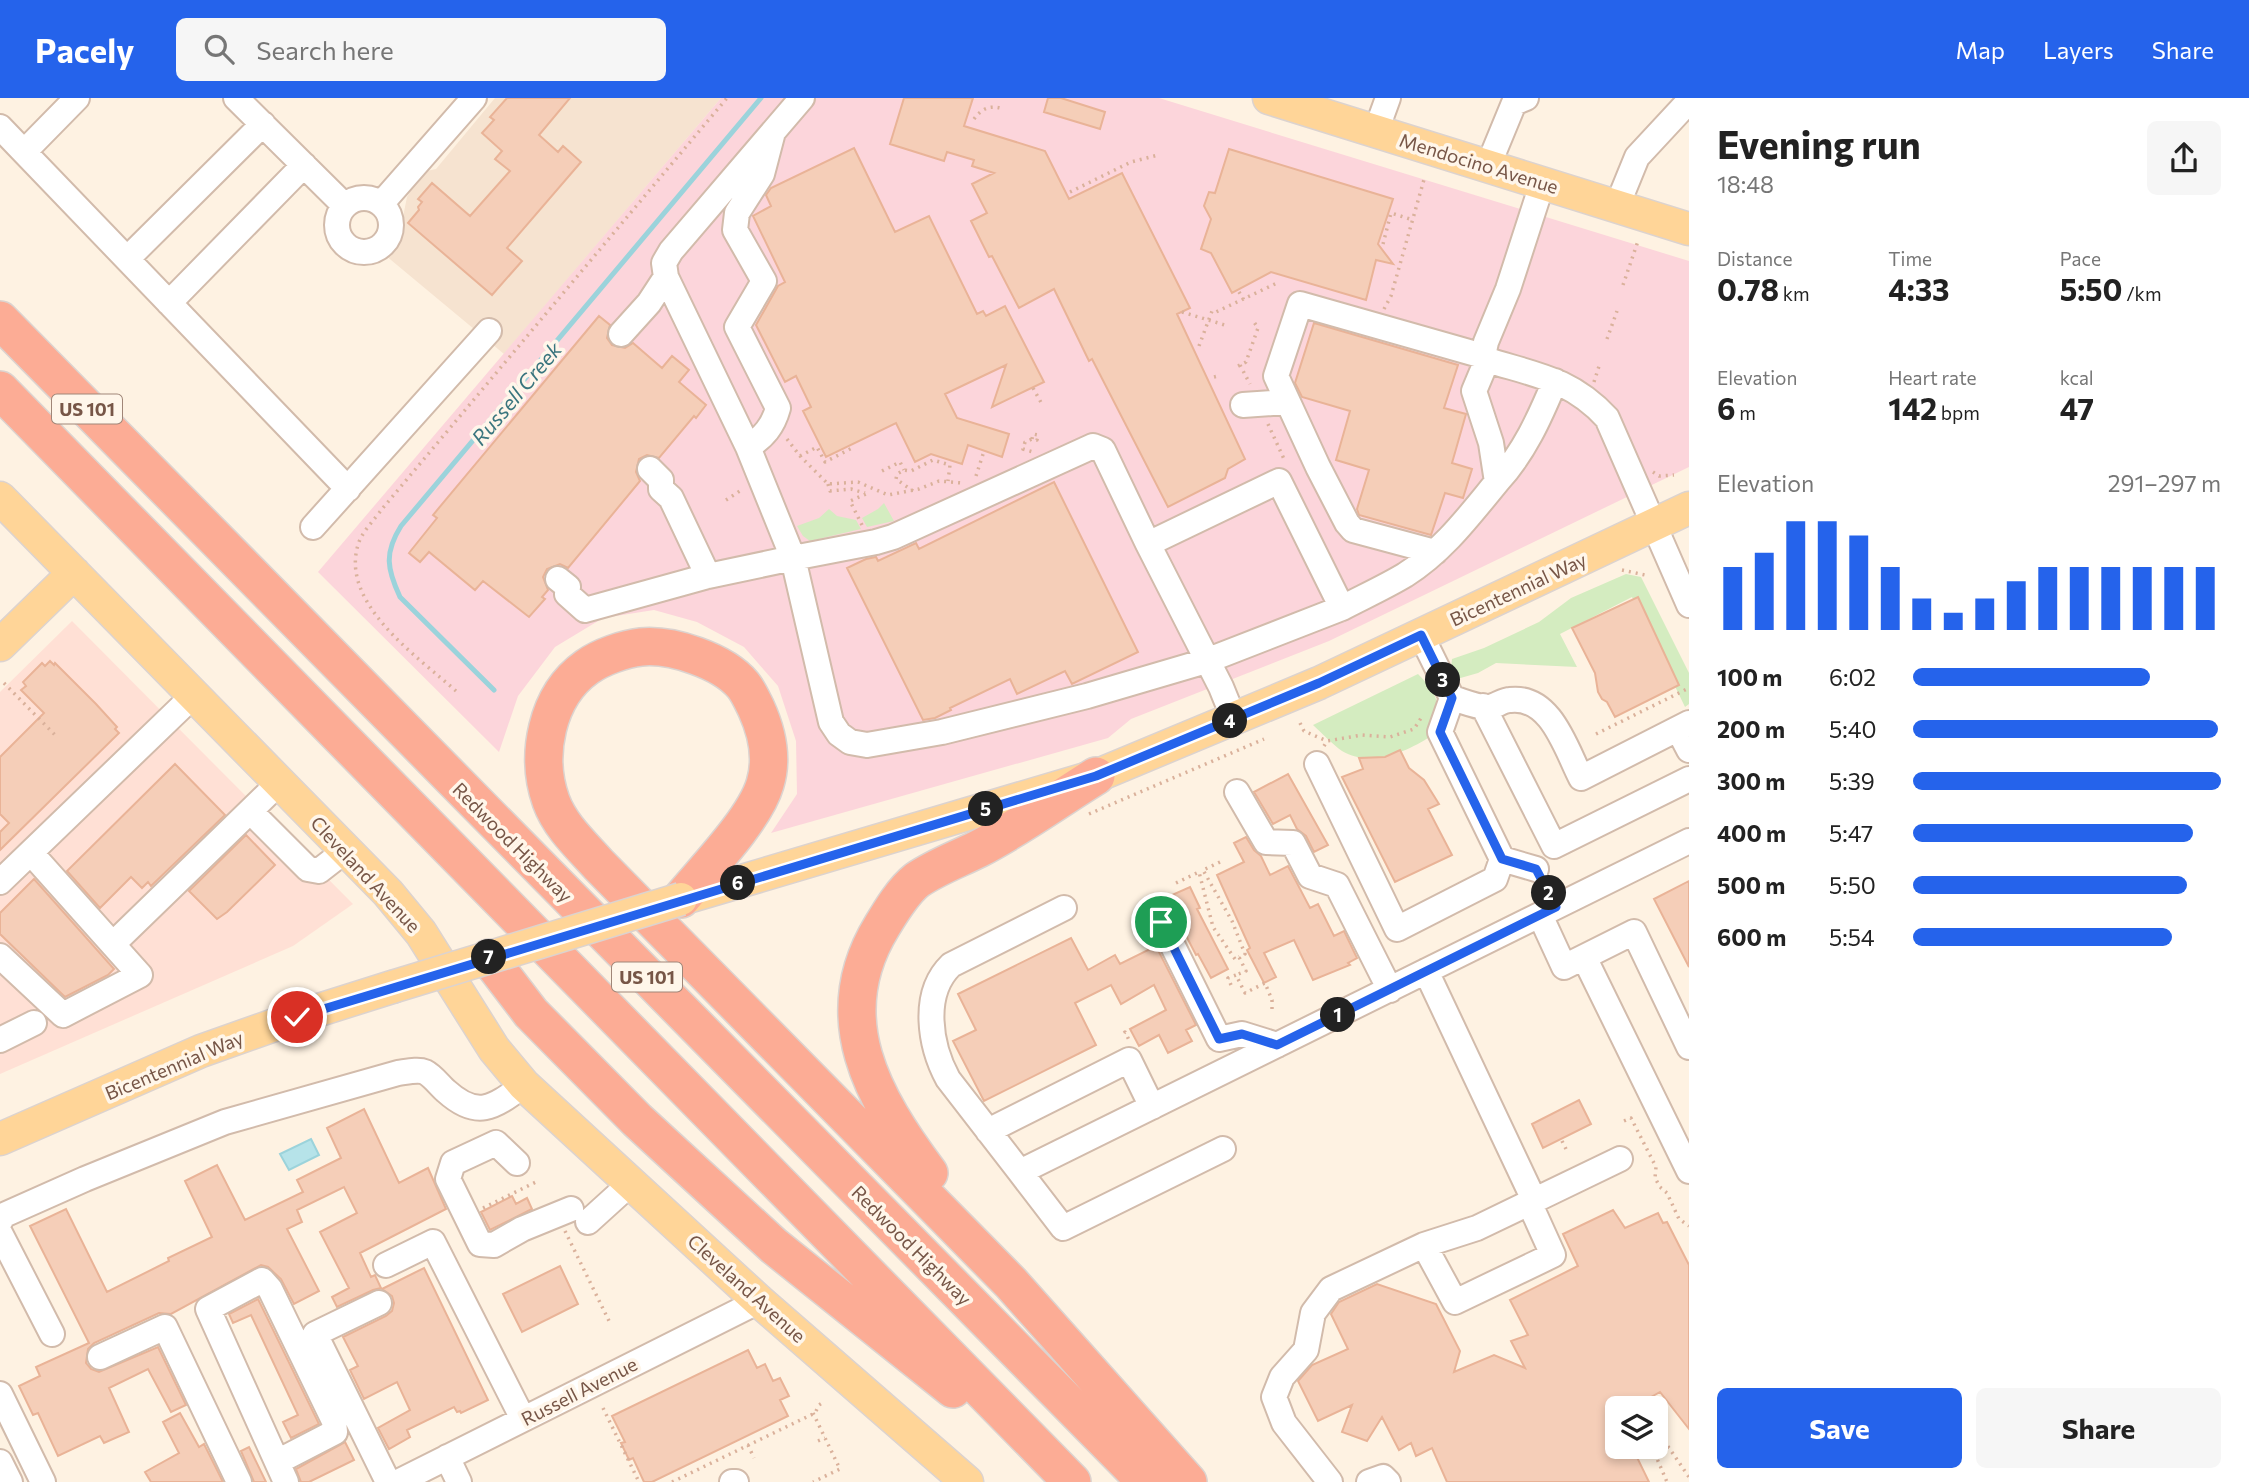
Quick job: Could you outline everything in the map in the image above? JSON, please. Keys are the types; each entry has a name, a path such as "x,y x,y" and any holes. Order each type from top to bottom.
{"highway":[{"path":"0,313 26,347"},
{"name":"Redwood Highway","path":"0,320 1146,1482"},
{"name":"US 101","path":"0,390 1072,1482"},
{"path":"681,899 753,812 765,785 769,757 766,728 742,684 721,668 695,655 642,647 614,653 587,667 566,688 552,712 545,741 543,772 551,803 561,820 598,864 1011,1283 1188,1482"},
{"path":"1011,1283 902,1138 885,1110 870,1080 860,1046 857,1018 859,991 865,962 874,938 891,911 916,881 980,848 1096,776"},
{"path":"489,958 531,1013 637,1119 774,1246 951,1388 1058,1482"}],"main road":[{"name":"Mendocino Avenue","path":"1269,98 1689,229"},
{"name":"Cleveland Avenue","path":"0,498 388,893 421,933 495,1049 524,1085 759,1300 967,1482"},
{"name":"Bicentennial Way","path":"0,1139 201,1051 297,1017 1096,776 1319,683 1689,508"},
{"path":"0,645 74,573"}],"street":[{"path":"24,152 77,98"},
{"path":"236,98 345,206"},
{"path":"381,204 474,98"},
{"path":"802,98 671,251 664,263 666,277 748,447 793,558 831,722 839,734 850,742 867,745 942,732 1087,696 1206,662 1342,608 1405,575 1456,533 1514,464 1555,381"},
{"path":"1376,131 1388,98"},
{"path":"1488,166 1514,103 1526,98"},
{"path":"1617,206 1637,157 1689,101"},
{"path":"127,259 263,124"},
{"path":"0,127 348,489"},
{"path":"748,447 762,438 775,420 778,408 737,327 764,281 735,230 737,213 762,174 773,132"},
{"path":"170,303 304,165"},
{"path":"1497,482 1491,443 1474,391 1485,358 1486,342 1508,289 1542,184"},
{"path":"365,198 381,204 390,218 388,235 384,242 369,251 351,248 339,235 338,218 345,206 356,199 365,198"},
{"path":"621,334 649,303 666,277"},
{"path":"1435,552 1353,530 1318,467 1276,376 1300,304 1555,381 1575,389 1591,401 1607,418 1689,605"},
{"path":"313,527 489,331"},
{"path":"1247,396 1287,402"},
{"path":"558,587 585,610 708,576 876,542 1093,446 1104,450 1234,719"},
{"path":"651,479 671,498 708,576"},
{"path":"1148,544 1279,481 1342,608"},
{"path":"1317,764 1397,929 1495,879 1502,859 1440,732 1440,702 1421,635"},
{"path":"0,882 194,695"},
{"path":"1440,702 1489,707 1508,700 1527,701 1540,707 1550,718 1581,778 1685,734"},
{"path":"1483,706 1554,846"},
{"path":"1689,779 1554,846 1544,855 1536,869 1564,967 1634,932 1689,1047"},
{"path":"113,944 280,782"},
{"path":"1237,792 1266,842 1293,844 1310,876 1337,884 1390,989"},
{"path":"251,812 307,869 319,871 346,850"},
{"path":"1020,1172 1689,841"},
{"path":"0,956 63,1015 140,975 31,853"},
{"path":"1502,859 1536,869"},
{"path":"1064,908 951,965 940,976 934,995 933,1037 941,1066 948,1079 1063,1228 1223,1149"},
{"path":"1161,922 1219,1039 1242,1034 1277,1045"},
{"path":"1584,957 1689,1171"},
{"path":"1424,1245 1455,1302 1553,1255 1426,971"},
{"path":"0,1040 34,1023"},
{"path":"988,1131 1129,1060 1152,1107"},
{"path":"0,1221 4,1215 85,1179 225,1122 398,1073 425,1072 456,1100 474,1109 499,1104 524,1085"},
{"path":"517,1163 496,1143 453,1163 448,1179 480,1244 494,1245 522,1229 575,1221 631,1183"},
{"path":"1330,1482 1284,1423 1274,1397 1282,1377 1306,1350 1313,1313 1331,1289 1424,1245 1477,1228 1620,1159"},
{"path":"0,1233 52,1334"},
{"path":"386,1265 433,1242 523,1419"},
{"path":"262,1280 270,1289 334,1421 335,1432 281,1472 208,1309 262,1280"},
{"name":"Russell Avenue","path":"398,1482 759,1300"},
{"path":"379,1303 315,1334 388,1482"},
{"path":"100,1357 165,1327 239,1482"},
{"path":"0,1394 43,1482"},
{"path":"447,1457 459,1482"},
{"path":"0,1462 10,1482"},
{"path":"1369,1482 1383,1477 1388,1482"}],"path":[{"path":"456,691 384,627 362,595 355,566 358,544 382,509 727,98"},
{"path":"974,119 992,106 1004,110"},
{"path":"1070,192 1131,163 1158,155"},
{"path":"1381,314 1391,296 1425,176"},
{"path":"1382,244 1391,213 1413,219"},
{"path":"1623,285 1638,241"},
{"path":"1199,346 1212,311 1216,312 1244,300 1277,283"},
{"path":"1239,292 1244,300"},
{"path":"1608,339 1617,311"},
{"path":"1182,312 1228,326"},
{"path":"1247,396 1239,365 1246,362 1258,328 1254,322"},
{"path":"1593,384 1600,363"},
{"path":"1033,388 1042,406"},
{"path":"1267,422 1284,460"},
{"path":"787,439 828,484 830,491 851,489 866,494 850,501 857,514"},
{"path":"1032,439 1026,442 1023,449 1037,454"},
{"path":"800,456 817,447 825,462 852,448"},
{"path":"973,486 984,451"},
{"path":"913,491 896,480 897,474 904,470 911,471 933,460 950,465 948,481"},
{"path":"882,471 900,462 904,470"},
{"path":"1649,469 1659,475 1674,475"},
{"path":"828,484 858,482 888,495 913,491 939,481 963,484"},
{"path":"726,500 744,488"},
{"path":"1622,570 1645,575"},
{"path":"4,683 57,737"},
{"path":"1596,734 1689,688"},
{"path":"1300,723 1304,731 1326,741 1362,735 1390,737 1414,729 1440,702"},
{"path":"1089,814 1265,739"},
{"path":"1317,764 1326,741"},
{"path":"1176,883 1220,862"},
{"path":"1201,871 1232,922 1245,954 1235,959 1213,927 1201,871"},
{"path":"1231,985 1228,978 1245,971 1239,957"},
{"path":"1236,975 1245,993 1265,984 1272,1000 1272,1009"},
{"path":"1124,1033 1131,1043"},
{"path":"1624,1121 1631,1118 1656,1167 1655,1178 1667,1193 1679,1219 1689,1226"},
{"path":"1562,1141 1566,1149"},
{"path":"482,1208 538,1181"},
{"path":"575,1221 610,1323"},
{"path":"673,1482 813,1413 825,1401"},
{"path":"603,1408 639,1482"},
{"path":"813,1413 841,1469 814,1482"},
{"path":"818,1441 825,1438"},
{"path":"748,1445 754,1458"},
{"path":"1668,1447 1689,1477"},
{"path":"1657,1459 1667,1482"}],"shaded area":[{"path":"495,98 721,98 504,354 385,255 399,237 407,197 422,172 436,169"},
{"path":"721,98 1159,98 1689,261 1689,467 1329,641 1131,719 1108,738 771,833 797,794 796,741 778,686 744,647 697,622 654,610 603,618 555,647 518,696 499,752 318,572"},
{"path":"72,621 353,904 293,946 0,1074 0,692"}],"green space":[{"path":"884,503 894,521 867,527 862,518"},
{"path":"829,509 837,516 856,520 861,529 810,541 803,536 797,526 819,518"},
{"path":"1626,574 1641,577 1689,673 1689,704 1685,707 1632,597 1560,634 1577,667 1496,663 1478,673 1457,679 1451,668 1452,659 1484,648 1539,622 1571,598"},
{"path":"1418,674 1435,696 1437,709 1431,736 1411,747 1376,758 1353,756 1338,748 1313,725"}],"water":[{"path":"311,1139 319,1155 289,1170 280,1154"}],"building":[{"path":"507,98 570,98 539,135 558,152 563,146 581,162 507,248 522,261 492,295 408,223 419,210 422,202 418,199 432,183 470,216 510,171 495,159 502,151 482,133 494,120 490,117"},
{"path":"904,98 973,98 964,126 1045,151 1069,199 1122,173 1190,308 1177,314 1245,459 1228,469 1225,478 1168,507 1092,359 1089,361 1054,289 1019,308 992,256 989,257 971,221 987,213 972,184 994,173 972,166 974,160 947,152 944,161 890,144"},
{"path":"1048,98 1061,98 1105,112 1100,129 1044,112"},
{"path":"854,148 895,232 929,216 977,314 983,311 986,316 1005,306 1044,382 992,407 1006,365 945,394 957,418 1009,434 1002,457 968,445 962,464 931,454 915,462 896,423 826,457 803,411 811,407 796,376 785,382 756,325 778,286 785,282 753,216 771,206 766,195 771,188"},
{"path":"1229,149 1393,199 1378,244 1393,264 1376,260 1366,300 1271,272 1232,293 1211,253 1201,249 1211,219 1204,206 1209,192 1215,193"},
{"path":"599,316 610,325 607,338 612,345 625,348 633,343 662,368 672,356 689,370 679,382 706,405 659,458 647,455 639,459 636,472 640,481 568,568 560,564 547,569 543,577 548,590 542,597 545,599 529,617 483,581 475,590 429,552 420,562 409,553 437,518 433,515"},
{"path":"1314,323 1458,365 1444,408 1466,414 1452,463 1472,469 1463,498 1445,493 1431,535 1359,515 1357,509 1369,470 1336,460 1350,411 1302,397 1295,383"},
{"path":"1054,482 1138,652 1072,684 1065,671 1017,694 1010,679 935,718 923,720 847,568 866,559 876,557 878,561 916,543 919,549"},
{"path":"1638,597 1679,685 1615,717 1598,692 1595,673 1572,628"},
{"path":"50,661 96,704 117,727 115,729 119,733 0,850 0,832 9,823 0,814 0,757 44,713 21,690 26,686 23,682 42,663 45,666"},
{"path":"1400,750 1409,768 1424,780 1439,804 1428,809 1452,855 1395,882 1342,777 1363,769 1359,758 1385,757"},
{"path":"175,764 225,815 151,886 148,882 142,888 131,877 100,908 67,871"},
{"path":"1288,774 1328,845 1314,852 1290,815 1273,824 1254,792"},
{"path":"246,835 275,865 217,919 189,891"},
{"path":"1246,837 1261,856 1270,875 1288,866 1310,908 1318,904 1334,936 1344,931 1357,958 1348,963 1350,965 1313,980 1294,940 1264,953 1276,977 1264,983 1247,950 1250,948 1217,875 1244,862 1234,843"},
{"path":"34,879 114,969 108,975 65,997 0,934 0,913"},
{"path":"1689,881 1689,967 1654,899"},
{"path":"1190,887 1200,908 1197,909 1228,969 1211,978 1179,922 1182,920 1172,895"},
{"path":"1071,938 1088,970 1115,955 1120,964 1156,946 1196,1025 1186,1030 1192,1041 1168,1053 1159,1035 1139,1046 1130,1029 1166,1010 1154,985 1121,1004 1111,985 1075,1003 1096,1045 984,1101 953,1041 976,1030 958,994"},
{"path":"1579,1100 1591,1124 1543,1148 1532,1124"},
{"path":"364,1109 399,1183 428,1168 446,1209 360,1253 371,1277 375,1275 381,1288 337,1307 332,1297 349,1288 320,1232 357,1213 344,1187 297,1210 302,1222 287,1229 319,1291 294,1304 281,1279 268,1267 261,1265 171,1314 159,1313 94,1343 88,1349 86,1363 99,1372 158,1347 186,1405 171,1412 148,1369 109,1388 129,1432 104,1443 100,1436 58,1456 38,1413 33,1415 19,1386 40,1376 36,1367 89,1343 30,1226 66,1209 107,1292 212,1237 185,1181 217,1165 245,1220 303,1192 297,1180 341,1158 327,1128"},
{"path":"512,1196 516,1204 527,1198 532,1209 490,1230 481,1212"},
{"path":"1613,1210 1625,1228 1658,1213 1663,1223 1667,1222 1689,1265 1689,1429 1668,1402 1668,1396 1663,1396 1660,1392 1653,1396 1605,1396 1605,1459 1638,1459 1649,1482 1447,1482 1432,1448 1416,1456 1411,1443 1399,1450 1382,1417 1367,1441 1342,1432 1352,1405 1318,1421 1298,1381 1312,1365 1348,1349 1331,1314 1339,1302 1377,1284 1436,1304 1460,1351 1454,1372 1494,1355 1525,1368 1511,1341 1528,1335 1510,1300 1578,1266 1563,1234"},
{"path":"560,1266 578,1304 522,1332 503,1294"},
{"path":"424,1268 488,1400 461,1413 454,1407 407,1430 410,1437 389,1449 378,1428 410,1410 397,1382 364,1399 350,1370 358,1366 343,1337 392,1311 392,1296 382,1289"},
{"path":"258,1299 319,1424 291,1438 283,1422 298,1415 251,1315 233,1323 229,1314"},
{"path":"748,1350 757,1368 765,1364 773,1381 780,1378 789,1396 780,1400 788,1416 652,1482 644,1482 633,1458 629,1460 621,1443 625,1442 612,1416"},
{"path":"180,1413 199,1447 204,1444 223,1482 151,1482 145,1472 179,1453 163,1422"},
{"path":"345,1442 354,1460 309,1482 301,1482 296,1469"},
{"path":"249,1447 266,1482 254,1482 241,1451"}],"waterway":[{"name":"Russell Creek","path":"494,690 400,597 389,561 396,536 401,526 761,98"}],"route":[{"path":"297,1017 1096,776 1319,683 1421,635 1452,698 1440,732 1502,859 1536,869 1556,907 1277,1045 1242,1034 1219,1039 1161,922"}]}
